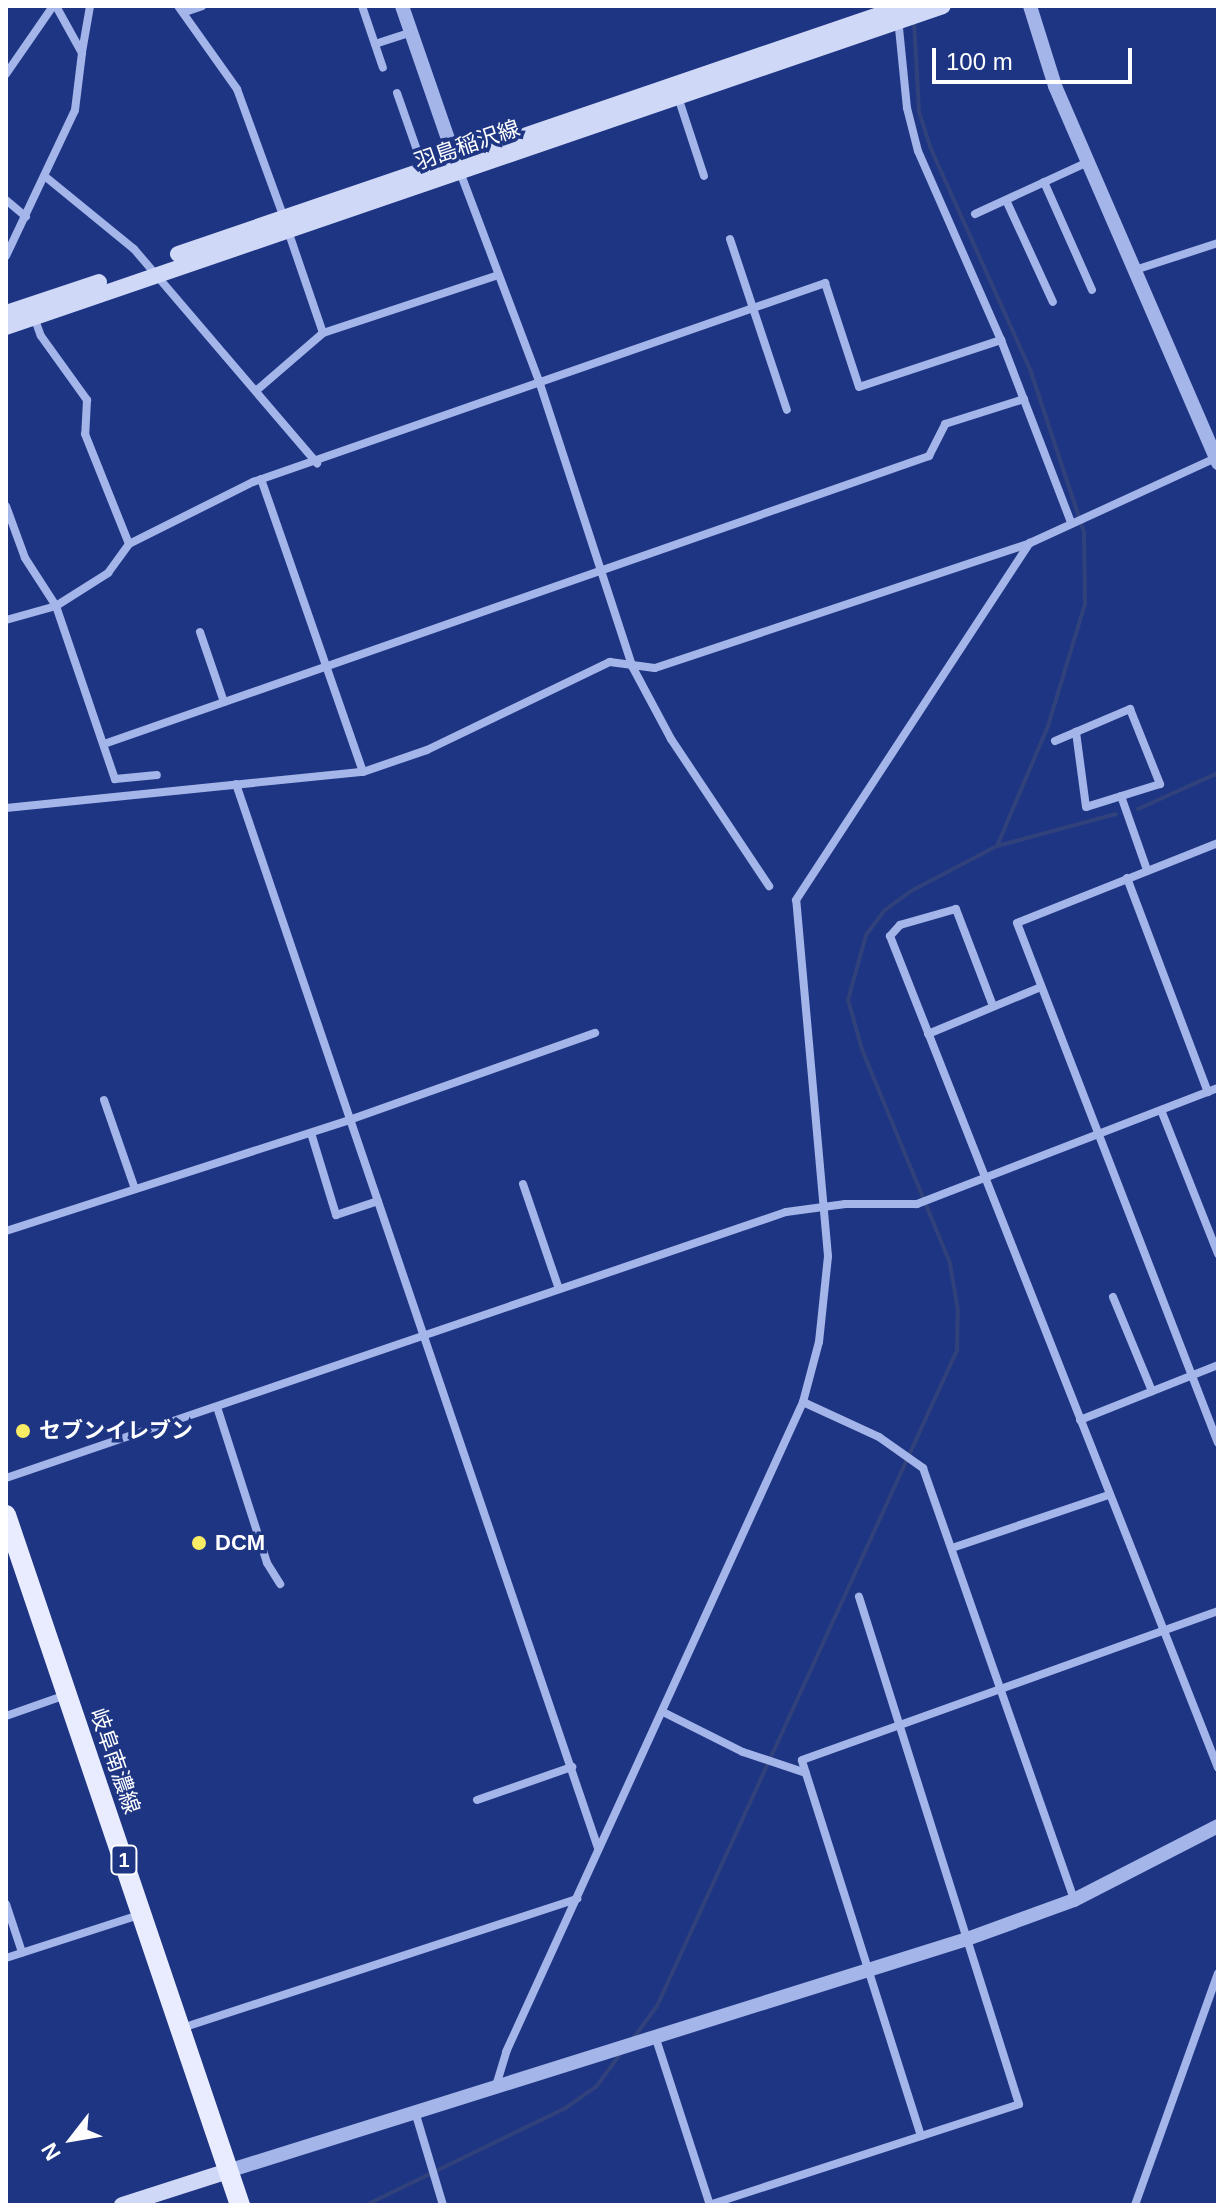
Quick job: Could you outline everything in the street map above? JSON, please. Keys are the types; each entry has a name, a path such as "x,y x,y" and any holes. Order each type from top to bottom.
{"main road":[{"name":"羽島稲沢線","path":"6,313 148,270 914,11"},
{"name":"羽島稲沢線","path":"6,327 148,270"},
{"name":"岐阜南濃線","path":"6,1515 240,2205"},
{"path":"122,2205 228,2171"}],"street":[{"path":"6,74 55,6 82,53"},
{"path":"6,256 47,178 75,110 90,6"},
{"path":"202,6 182,9 237,89 323,333"},
{"path":"362,6 383,68"},
{"path":"402,6 457,165 540,384 602,566 632,666 671,739 769,886"},
{"path":"6,808 363,772 427,750 610,662 655,668 1030,543 1072,521 1217,460 1138,269 1055,86 1030,6"},
{"path":"914,11 907,108 918,151 1001,340 1072,521"},
{"path":"375,44 411,32"},
{"path":"676,90 704,176"},
{"path":"397,93 426,176"},
{"path":"975,214 1088,162"},
{"path":"47,178 134,249 148,270 257,390 317,463"},
{"path":"1044,182 1092,290"},
{"path":"6,200 26,217"},
{"path":"1006,200 1053,302"},
{"path":"730,239 787,410"},
{"path":"1138,269 1218,243"},
{"path":"257,390 323,333 498,275"},
{"path":"6,620 56,606 108,573 129,544 261,479 317,463 825,283 859,387 1001,340"},
{"path":"34,317 41,336 87,400 85,434 129,544"},
{"path":"104,744 602,566 929,456 945,424 1024,399"},
{"path":"261,479 363,772"},
{"path":"6,506 25,558 56,606 115,779 157,775"},
{"path":"494,2091 506,2052 598,1848 665,1713 803,1402 826,1313 828,1256 820,1209 796,900 1030,543"},
{"path":"200,632 224,702"},
{"path":"1055,741 1076,732 1130,709 1160,784 1086,807 1076,732"},
{"path":"236,784 598,1848"},
{"path":"1121,796 1147,870"},
{"path":"1218,843 1017,923 1218,1443"},
{"path":"1127,878 1208,1092"},
{"path":"993,1006 956,909 900,925 890,936 1218,1768"},
{"path":"928,1034 1041,987"},
{"path":"6,1231 311,1133 595,1033"},
{"path":"6,1478 786,1212 917,1204 1218,1088"},
{"path":"104,1100 135,1189"},
{"path":"1161,1110 1218,1254"},
{"path":"311,1133 336,1215 378,1201"},
{"path":"523,1184 559,1289"},
{"path":"1113,1297 1152,1391"},
{"path":"1080,1420 1218,1365"},
{"path":"803,1402 879,1437 923,1468 1074,1900"},
{"path":"217,1407 267,1563 280,1584"},
{"path":"952,1548 1109,1495"},
{"path":"655,2040 709,2205 1019,2104 859,1597"},
{"path":"921,2136 802,1760 1164,1633 1218,1611"},
{"path":"6,1716 67,1695"},
{"path":"665,1713 743,1752 806,1773"},
{"path":"477,1800 572,1767"},
{"path":"228,2171 494,2091 967,1939 1074,1900 1218,1826"},
{"path":"181,2028 577,1899"},
{"path":"6,1904 22,1952"},
{"path":"6,1958 143,1914"},
{"path":"1135,2205 1218,1973"},
{"path":"416,2115 443,2205"}],"waterway":[{"path":"914,20 919,112 931,149 1031,372 1084,532 1085,604 1048,726 997,846"},
{"path":"1138,809 1218,773"},
{"path":"632,2040 657,2006 957,1350 958,1311 950,1263 862,1049 848,1000 866,935 885,910 911,891 997,846 1116,814"},
{"path":"366,2205 564,2109 596,2087 621,2053"}],"place":[{"name":"セブンイレブン","path":"23,1431"},
{"name":"DCM","path":"199,1543"}]}
